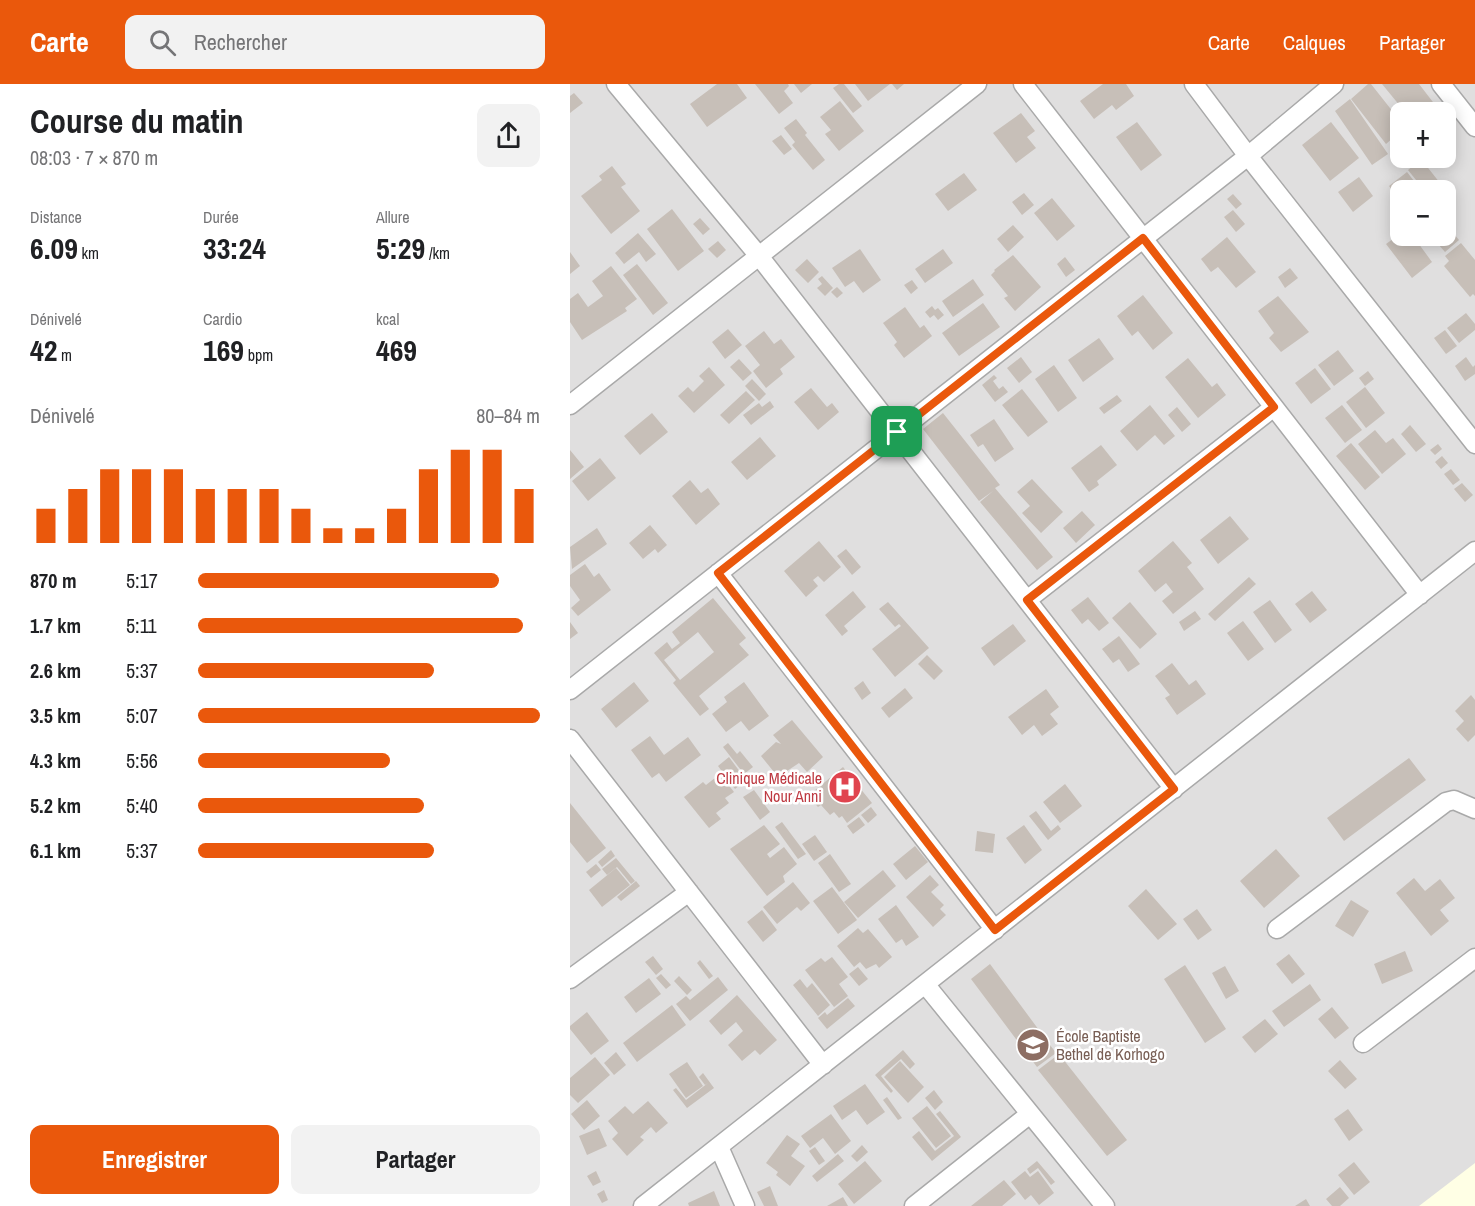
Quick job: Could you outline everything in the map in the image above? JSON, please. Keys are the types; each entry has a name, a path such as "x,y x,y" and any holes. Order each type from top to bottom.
{"street":[{"path":"573,395 759,255 977,84"},
{"path":"1023,84 1420,595"},
{"path":"1194,84 1475,444"},
{"path":"570,690 1248,156 1334,84"},
{"path":"1441,84 1475,127"},
{"path":"620,85 759,255 1174,789"},
{"path":"1027,600 1274,407"},
{"path":"644,1206 1475,551"},
{"path":"718,573 995,930"},
{"path":"570,739 823,1065"},
{"path":"1277,929 1446,802 1454,800 1475,809"},
{"path":"570,979 688,892"},
{"path":"1363,1042 1475,958"},
{"path":"925,984 1105,1206"},
{"path":"914,1206 1030,1113"},
{"path":"719,1147 745,1206"}],"shaded area":[{"path":"570,84 1475,84 1475,1206 570,1206"},
{"path":"1475,1163 1475,1206 1419,1206"}],"building":[{"path":"717,84 737,84 747,98 707,127 690,104"},
{"path":"755,84 788,84 789,86 784,91 793,103 779,114"},
{"path":"794,84 812,84 801,93"},
{"path":"844,84 862,106 853,113 833,88"},
{"path":"855,84 890,84 868,101"},
{"path":"892,84 904,84 897,90"},
{"path":"1103,84 1126,84 1134,96 1116,110 1112,105 1094,119 1080,101"},
{"path":"1371,84 1390,108 1390,141 1386,144 1351,99"},
{"path":"1382,84 1419,84 1433,102 1397,102"},
{"path":"574,93 583,103 570,113 570,96"},
{"path":"1350,99 1388,154 1372,165 1335,111"},
{"path":"840,101 864,131 839,151 825,134 831,130 820,117"},
{"path":"1021,113 1035,131 1027,137 1036,148 1016,163 993,133"},
{"path":"796,119 807,133 805,135 825,160 813,170 792,145 795,142 784,128"},
{"path":"1137,122 1162,155 1141,171 1116,137"},
{"path":"1331,122 1359,158 1330,181 1302,145"},
{"path":"781,135 792,149 784,155 772,141"},
{"path":"612,166 626,184 621,187 640,211 611,234 581,196 602,180 599,176"},
{"path":"1428,168 1438,180 1416,180 1408,170"},
{"path":"1407,172 1413,180 1397,180"},
{"path":"964,173 977,190 948,211 935,194"},
{"path":"1359,177 1373,196 1353,212 1338,192"},
{"path":"1024,193 1034,205 1022,215 1012,202"},
{"path":"1233,194 1242,204 1236,209 1227,199"},
{"path":"1052,198 1075,226 1057,241 1034,213"},
{"path":"672,209 704,251 678,271 647,229"},
{"path":"1233,210 1245,224 1236,232 1224,217"},
{"path":"700,218 710,229 703,235 693,224"},
{"path":"1013,225 1024,237 1008,252 997,239"},
{"path":"638,233 656,254 646,262 639,252 624,264 615,253"},
{"path":"1227,237 1256,272 1236,288 1218,267 1211,272 1201,259"},
{"path":"718,241 726,250 717,258 708,249"},
{"path":"1390,241 1390,246 1420,246 1432,262 1412,278 1386,244"},
{"path":"1461,243 1475,260 1475,296 1473,294 1470,297 1444,266 1449,261 1445,256"},
{"path":"1440,246 1452,246 1445,252"},
{"path":"860,249 881,280 863,293 854,281 845,287 832,268"},
{"path":"943,249 953,263 925,283 915,269"},
{"path":"570,252 580,266 570,274"},
{"path":"1013,255 1041,287 1015,311 1004,298 1008,296 991,275"},
{"path":"1065,257 1075,270 1066,277 1057,264"},
{"path":"807,259 819,272 808,283 795,270"},
{"path":"637,264 668,303 653,315 623,275"},
{"path":"611,266 637,299 625,308 627,311 582,340 570,322 570,299 578,293 588,307 603,296 592,281"},
{"path":"1290,268 1298,278 1285,288 1278,277"},
{"path":"822,276 833,288 825,296 817,288 822,284 818,279"},
{"path":"973,279 984,295 953,317 942,301"},
{"path":"912,280 918,288 911,294 904,285"},
{"path":"837,287 843,293 837,298 831,292"},
{"path":"1143,295 1173,333 1153,350 1138,331 1132,336 1117,316"},
{"path":"1278,296 1309,332 1281,352 1269,338 1274,333 1258,311"},
{"path":"983,303 1000,327 959,356 942,333"},
{"path":"932,306 935,310 938,308 944,315 938,320 934,315 930,318 925,312"},
{"path":"905,307 920,328 924,325 932,336 904,358 894,345 897,342 883,323"},
{"path":"1466,313 1475,324 1475,330 1459,343 1447,328"},
{"path":"728,329 742,345 725,359 712,342"},
{"path":"1445,330 1457,346 1446,354 1434,338"},
{"path":"764,331 774,344 781,339 795,357 780,369 783,374 766,388 753,371 760,365 745,346"},
{"path":"1099,338 1114,359 1083,382 1068,360"},
{"path":"1338,350 1354,371 1334,386 1318,365"},
{"path":"1021,357 1032,372 1019,383 1007,368"},
{"path":"1466,357 1473,367 1475,365 1475,374 1465,381 1455,366"},
{"path":"1188,358 1212,387 1217,383 1226,395 1198,418 1165,377"},
{"path":"739,359 752,373 743,381 730,367"},
{"path":"1054,365 1077,398 1058,412 1035,379"},
{"path":"709,367 725,385 694,413 678,396 688,387 693,392 704,381 699,376"},
{"path":"1315,368 1331,389 1311,404 1295,383"},
{"path":"1368,371 1374,379 1365,386 1359,378"},
{"path":"994,375 997,378 993,381 999,389 1003,386 1008,392 995,402 982,385"},
{"path":"752,379 766,394 759,401 745,386"},
{"path":"1365,387 1385,413 1366,428 1346,402"},
{"path":"811,388 827,407 832,403 839,412 818,430 794,402"},
{"path":"1022,389 1048,422 1028,437 1002,405"},
{"path":"746,391 755,400 729,424 720,415"},
{"path":"1117,395 1122,401 1104,414 1099,408"},
{"path":"770,401 774,407 751,425 743,415 759,403 762,407"},
{"path":"1150,405 1175,436 1164,445 1155,435 1137,451 1120,431"},
{"path":"1342,405 1362,430 1345,443 1325,418"},
{"path":"1177,407 1191,424 1182,432 1168,415"},
{"path":"652,413 668,432 640,455 624,436"},
{"path":"943,413 1000,485 995,488 1053,557 1037,570 980,502 993,491 979,501 923,429"},
{"path":"994,419 1014,449 995,462 983,444 978,447 970,435"},
{"path":"1410,425 1426,444 1416,452 1401,434"},
{"path":"1375,430 1386,443 1393,438 1406,454 1382,474 1358,444"},
{"path":"760,437 776,456 747,480 731,462"},
{"path":"1351,443 1380,477 1365,490 1336,456"},
{"path":"1438,444 1442,449 1435,455 1430,450"},
{"path":"1101,445 1117,465 1097,481 1099,485 1089,492 1071,468"},
{"path":"570,450 584,467 570,479"},
{"path":"1442,456 1448,463 1441,469 1435,462"},
{"path":"600,458 616,478 588,501 572,481"},
{"path":"1451,469 1460,480 1453,485 1444,474"},
{"path":"1032,479 1063,512 1041,533 1022,513 1030,506 1017,492"},
{"path":"690,480 701,493 708,488 720,504 696,525 672,496"},
{"path":"1462,483 1473,495 1465,502 1454,489"},
{"path":"1082,511 1095,525 1076,543 1063,528"},
{"path":"1230,516 1249,539 1218,564 1200,540"},
{"path":"650,525 667,545 658,553 655,549 643,559 629,543"},
{"path":"597,528 607,544 572,569 570,547"},
{"path":"819,541 841,567 824,582 818,576 813,580 818,586 806,597 784,571"},
{"path":"1173,541 1192,563 1187,567 1204,589 1173,614 1162,601 1173,592 1166,583 1155,592 1138,571"},
{"path":"846,549 861,567 852,575 837,556"},
{"path":"585,564 594,577 599,573 611,590 578,616 571,608 580,600 570,586 570,575"},
{"path":"1249,577 1256,584 1215,621 1208,614"},
{"path":"853,591 866,607 844,626 848,631 842,636 825,615"},
{"path":"1312,591 1327,610 1310,623 1295,604"},
{"path":"1088,597 1109,623 1099,631 1088,619 1082,624 1071,610"},
{"path":"713,598 746,638 739,644 749,655 699,696 709,709 700,716 673,683 676,680 654,653 667,642 672,649 680,643 672,632","holes":["698,632 714,652 680,680 664,660"]},
{"path":"1270,600 1292,630 1275,643 1253,612"},
{"path":"888,602 929,648 895,677 872,649 901,626 899,624 895,627 879,609"},
{"path":"1130,602 1157,634 1140,649 1112,618"},
{"path":"1195,611 1201,619 1184,631 1179,622"},
{"path":"1243,621 1264,649 1248,661 1227,633"},
{"path":"570,622 578,633 570,639"},
{"path":"1013,624 1026,641 994,666 981,648"},
{"path":"1119,636 1140,664 1128,672 1119,659 1113,663 1102,649"},
{"path":"927,655 943,671 934,680 918,664"},
{"path":"1172,663 1189,685 1196,680 1206,694 1177,715 1165,698 1170,695 1155,676"},
{"path":"863,681 871,693 862,700 854,688"},
{"path":"634,682 649,701 616,728 601,709"},
{"path":"744,682 769,716 749,731 741,721 726,732 712,714 727,702 724,697"},
{"path":"905,688 913,698 889,718 881,708"},
{"path":"1046,689 1059,707 1050,714 1058,724 1042,736 1034,725 1022,735 1008,717"},
{"path":"1471,695 1475,700 1475,735 1468,742 1456,729 1464,721 1455,711"},
{"path":"792,720 823,757 807,772 799,763 778,777 761,756 776,742 781,744 773,735"},
{"path":"650,736 664,755 688,737 701,755 666,782 659,773 652,778 631,750"},
{"path":"728,743 737,754 740,751 753,767 744,774 723,747"},
{"path":"729,757 746,780 735,789 718,766"},
{"path":"1409,758 1426,780 1344,841 1327,818"},
{"path":"843,767 872,803 847,823 842,816 839,818 834,812 830,815 821,805 818,807 808,796"},
{"path":"720,774 734,792 725,798 729,803 716,813 721,819 709,828 684,797 703,782 706,785"},
{"path":"1065,784 1082,806 1060,823 1043,802"},
{"path":"754,790 770,812 760,820 743,797"},
{"path":"570,803 606,848 587,863 570,842"},
{"path":"871,807 877,815 868,823 861,815"},
{"path":"1036,811 1051,831 1058,825 1061,829 1048,840 1029,816"},
{"path":"859,817 865,825 853,834 847,826"},
{"path":"782,822 806,854 798,859 775,827"},
{"path":"764,825 780,844 767,854 770,858 784,847 797,864 783,876 785,882 767,896 730,849"},
{"path":"1024,825 1042,850 1025,864 1006,838"},
{"path":"977,831 995,834 993,853 975,851"},
{"path":"815,835 827,852 814,861 802,844"},
{"path":"915,846 928,862 906,880 893,864"},
{"path":"1276,849 1300,876 1264,908 1240,881"},
{"path":"611,850 615,856 602,867 598,862"},
{"path":"830,854 851,884 839,892 818,863"},
{"path":"616,858 635,881 631,884 617,867 607,875 602,869"},
{"path":"596,864 601,870 591,878 586,872"},
{"path":"616,868 630,885 602,907 589,890"},
{"path":"883,870 896,886 858,918 844,902"},
{"path":"930,875 939,885 931,892 944,905 940,909 946,915 933,927 906,897"},
{"path":"1414,878 1425,891 1440,879 1455,898 1440,910 1449,921 1431,936 1396,893"},
{"path":"636,881 640,886 621,901 617,897"},
{"path":"793,882 810,903 801,911 797,907 777,924 763,907"},
{"path":"832,887 857,920 838,934 813,901"},
{"path":"1146,889 1177,924 1158,940 1128,906"},
{"path":"1351,900 1369,911 1353,937 1335,926"},
{"path":"896,905 919,937 906,946 902,939 896,943 878,919"},
{"path":"1197,909 1212,930 1198,940 1183,919"},
{"path":"762,910 777,930 763,942 747,922"},
{"path":"858,928 863,933 868,929 892,957 879,968 876,964 866,969 860,962 854,967 837,946"},
{"path":"1405,951 1413,971 1382,984 1374,964"},
{"path":"1289,954 1305,974 1292,984 1276,964"},
{"path":"653,956 663,969 656,975 645,962"},
{"path":"832,957 848,977 839,984 848,996 834,1007 805,970 821,958 825,962"},
{"path":"700,960 713,976 709,979 697,963"},
{"path":"990,964 1056,1053 1037,1067 971,979"},
{"path":"1185,965 1226,1029 1205,1043 1164,979"},
{"path":"1225,966 1239,991 1226,999 1212,973"},
{"path":"858,967 868,979 859,986 849,974"},
{"path":"661,974 671,985 666,989 656,978"},
{"path":"679,976 692,990 687,995 674,981"},
{"path":"718,977 728,990 690,1021 676,1004 686,996 690,1000"},
{"path":"649,978 661,994 636,1013 624,997"},
{"path":"800,979 807,988 812,983 830,1005 818,1016 793,985"},
{"path":"1310,984 1321,1000 1284,1027 1272,1011"},
{"path":"737,995 777,1040 760,1055 755,1050 742,1061 728,1045 743,1031 736,1022 721,1035 709,1021"},
{"path":"848,998 855,1006 827,1029 818,1018 825,1012 827,1015"},
{"path":"672,1005 686,1025 637,1062 623,1043"},
{"path":"1332,1007 1349,1028 1335,1039 1318,1019"},
{"path":"587,1012 609,1041 591,1055 570,1029 570,1026"},
{"path":"1265,1019 1278,1034 1255,1053 1242,1037"},
{"path":"903,1050 915,1064 910,1069 901,1059 881,1076 893,1091 891,1093 875,1075"},
{"path":"616,1052 626,1065 614,1075 604,1063"},
{"path":"1059,1054 1127,1140 1107,1156 1038,1070"},
{"path":"595,1057 610,1075 578,1103 570,1095 570,1078"},
{"path":"1340,1060 1357,1079 1345,1089 1328,1071"},
{"path":"900,1061 924,1087 908,1103 884,1077"},
{"path":"687,1062 703,1086 686,1098 669,1074"},
{"path":"703,1073 714,1088 687,1108 673,1090 676,1088 686,1100 708,1083 705,1085 699,1077"},
{"path":"865,1084 885,1112 867,1125 856,1110 842,1120 833,1106"},
{"path":"934,1090 943,1102 935,1110 925,1098"},
{"path":"887,1097 902,1118 898,1120 883,1100"},
{"path":"587,1100 600,1116 584,1130 571,1114"},
{"path":"648,1101 668,1123 656,1133 651,1127 640,1137 644,1140 627,1156 612,1139 618,1133 608,1121 625,1106 633,1114"},
{"path":"927,1106 951,1136 936,1148 912,1118"},
{"path":"1348,1109 1363,1130 1349,1141 1334,1119"},
{"path":"940,1111 961,1137 932,1161 912,1137 919,1131 935,1151 954,1136 936,1114"},
{"path":"831,1114 851,1141 835,1154 823,1138 810,1148 801,1136"},
{"path":"599,1128 607,1146 587,1155 579,1136"},
{"path":"787,1135 800,1144 791,1156 805,1166 790,1186 776,1175 778,1172 766,1163"},
{"path":"862,1145 868,1152 857,1162 851,1156"},
{"path":"815,1147 825,1161 819,1165 809,1151"},
{"path":"838,1154 844,1161 817,1182 812,1176"},
{"path":"865,1161 882,1181 854,1204 838,1184"},
{"path":"1037,1161 1055,1182 1051,1185 1038,1168 1030,1174 1027,1169"},
{"path":"1354,1162 1370,1182 1354,1195 1338,1175"},
{"path":"596,1171 601,1182 593,1186 587,1176"},
{"path":"1025,1171 1030,1177 1038,1171 1054,1193 1039,1205 1031,1195 1025,1200 1011,1182"},
{"path":"1004,1180 1016,1194 1002,1206 971,1206"},
{"path":"770,1186 778,1206 764,1206 757,1192"},
{"path":"1340,1187 1349,1198 1340,1206 1332,1206 1326,1199"},
{"path":"604,1190 608,1200 602,1203 597,1194"},
{"path":"714,1191 720,1206 689,1206 688,1203"},
{"path":"843,1197 848,1206 827,1206"},
{"path":"1306,1199 1310,1206 1295,1206"}],"place":[{"name":"Clinique Médicale Nour Anni","path":"845,787"},
{"name":"École Baptiste Bethel de Korhogo","path":"1033,1045"}],"route":[{"path":"1143,238 1274,407 1027,600 1174,789 995,930 718,573 897,432 1143,238"}]}
